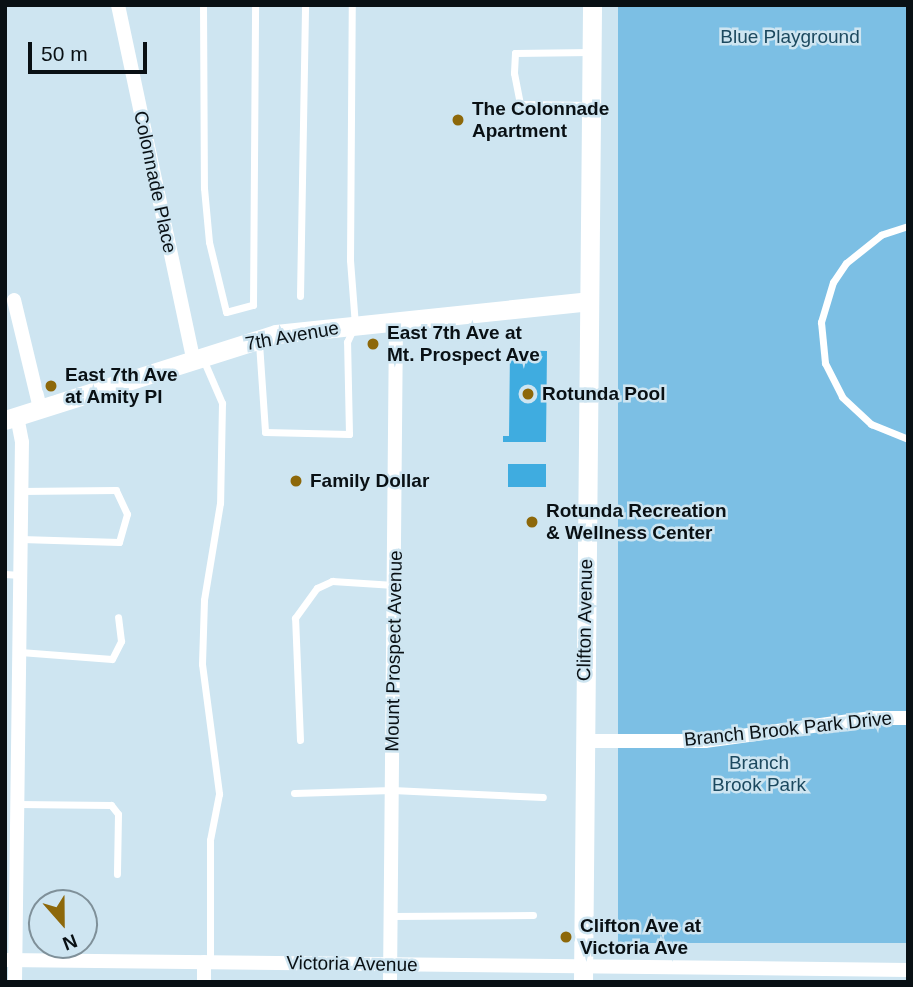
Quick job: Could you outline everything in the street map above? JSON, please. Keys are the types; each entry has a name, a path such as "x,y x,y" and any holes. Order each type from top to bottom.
{"main road":[{"name":"Clifton Avenue","path":"583,974 592,5"},
{"name":"7th Avenue","path":"11,418 259,338 396,320 588,301"}],"street":[{"name":"Colonnade Place","path":"118,5 197,358"},
{"path":"14,300 40,408"},
{"name":"Mount Prospect Avenue","path":"390,982 396,320"},
{"path":"11,418 22,432 20,652 12,722 18,804 10,960 16,982"},
{"name":"Branch Brook Park Drive","path":"584,741 705,741 871,718 908,718"},
{"name":"Victoria Avenue","path":"10,960 390,964 583,974 773,975 908,970"},
{"path":"204,982 207,962"}],"lane":[{"path":"203,5 204,188 209,242 226,312 253,305 255,5"},
{"path":"300,296 305,5"},
{"path":"259,338 265,432 349,434 347,342 355,325 350,260 352,5"},
{"path":"590,105 520,104 514,72 514,53 591,52"},
{"path":"908,226 881,235 846,263 833,282 821,322 825,363 842,397 871,424 908,439"},
{"path":"197,358 222,403 220,503 204,600 202,664 219,794 211,840 207,962"},
{"path":"21,492 116,490 127,514 119,542 21,540"},
{"path":"5,574 20,575"},
{"path":"300,740 295,618 317,588 332,581 395,585"},
{"path":"20,652 112,659 121,641 118,617"},
{"path":"294,793 392,790 543,797"},
{"path":"18,804 111,805 118,814 117,874"},
{"path":"391,916 533,915"}],"green space":[{"name":"Branch Brook Park","path":"618,5 908,5 908,943 618,943"}],"shaded area":[{"name":"Rotunda Pool","path":"510,350 547,351 546,442 503,442 503,436 509,436"},
{"path":"508,464 546,464 546,487 508,487"}],"place":[{"name":"The Colonnade Apartment","path":"458,120"},
{"name":"East 7th Ave at Mt. Prospect Ave","path":"373,344"},
{"name":"East 7th Ave at Amity Pl","path":"51,386"},
{"name":"Rotunda Pool","path":"528,394"},
{"name":"Family Dollar","path":"296,481"},
{"name":"Rotunda Recreation & Wellness Center","path":"532,522"},
{"name":"Clifton Ave at Victoria Ave","path":"566,937"}],"park label":[{"name":"Blue Playground","path":"790,37"}]}
